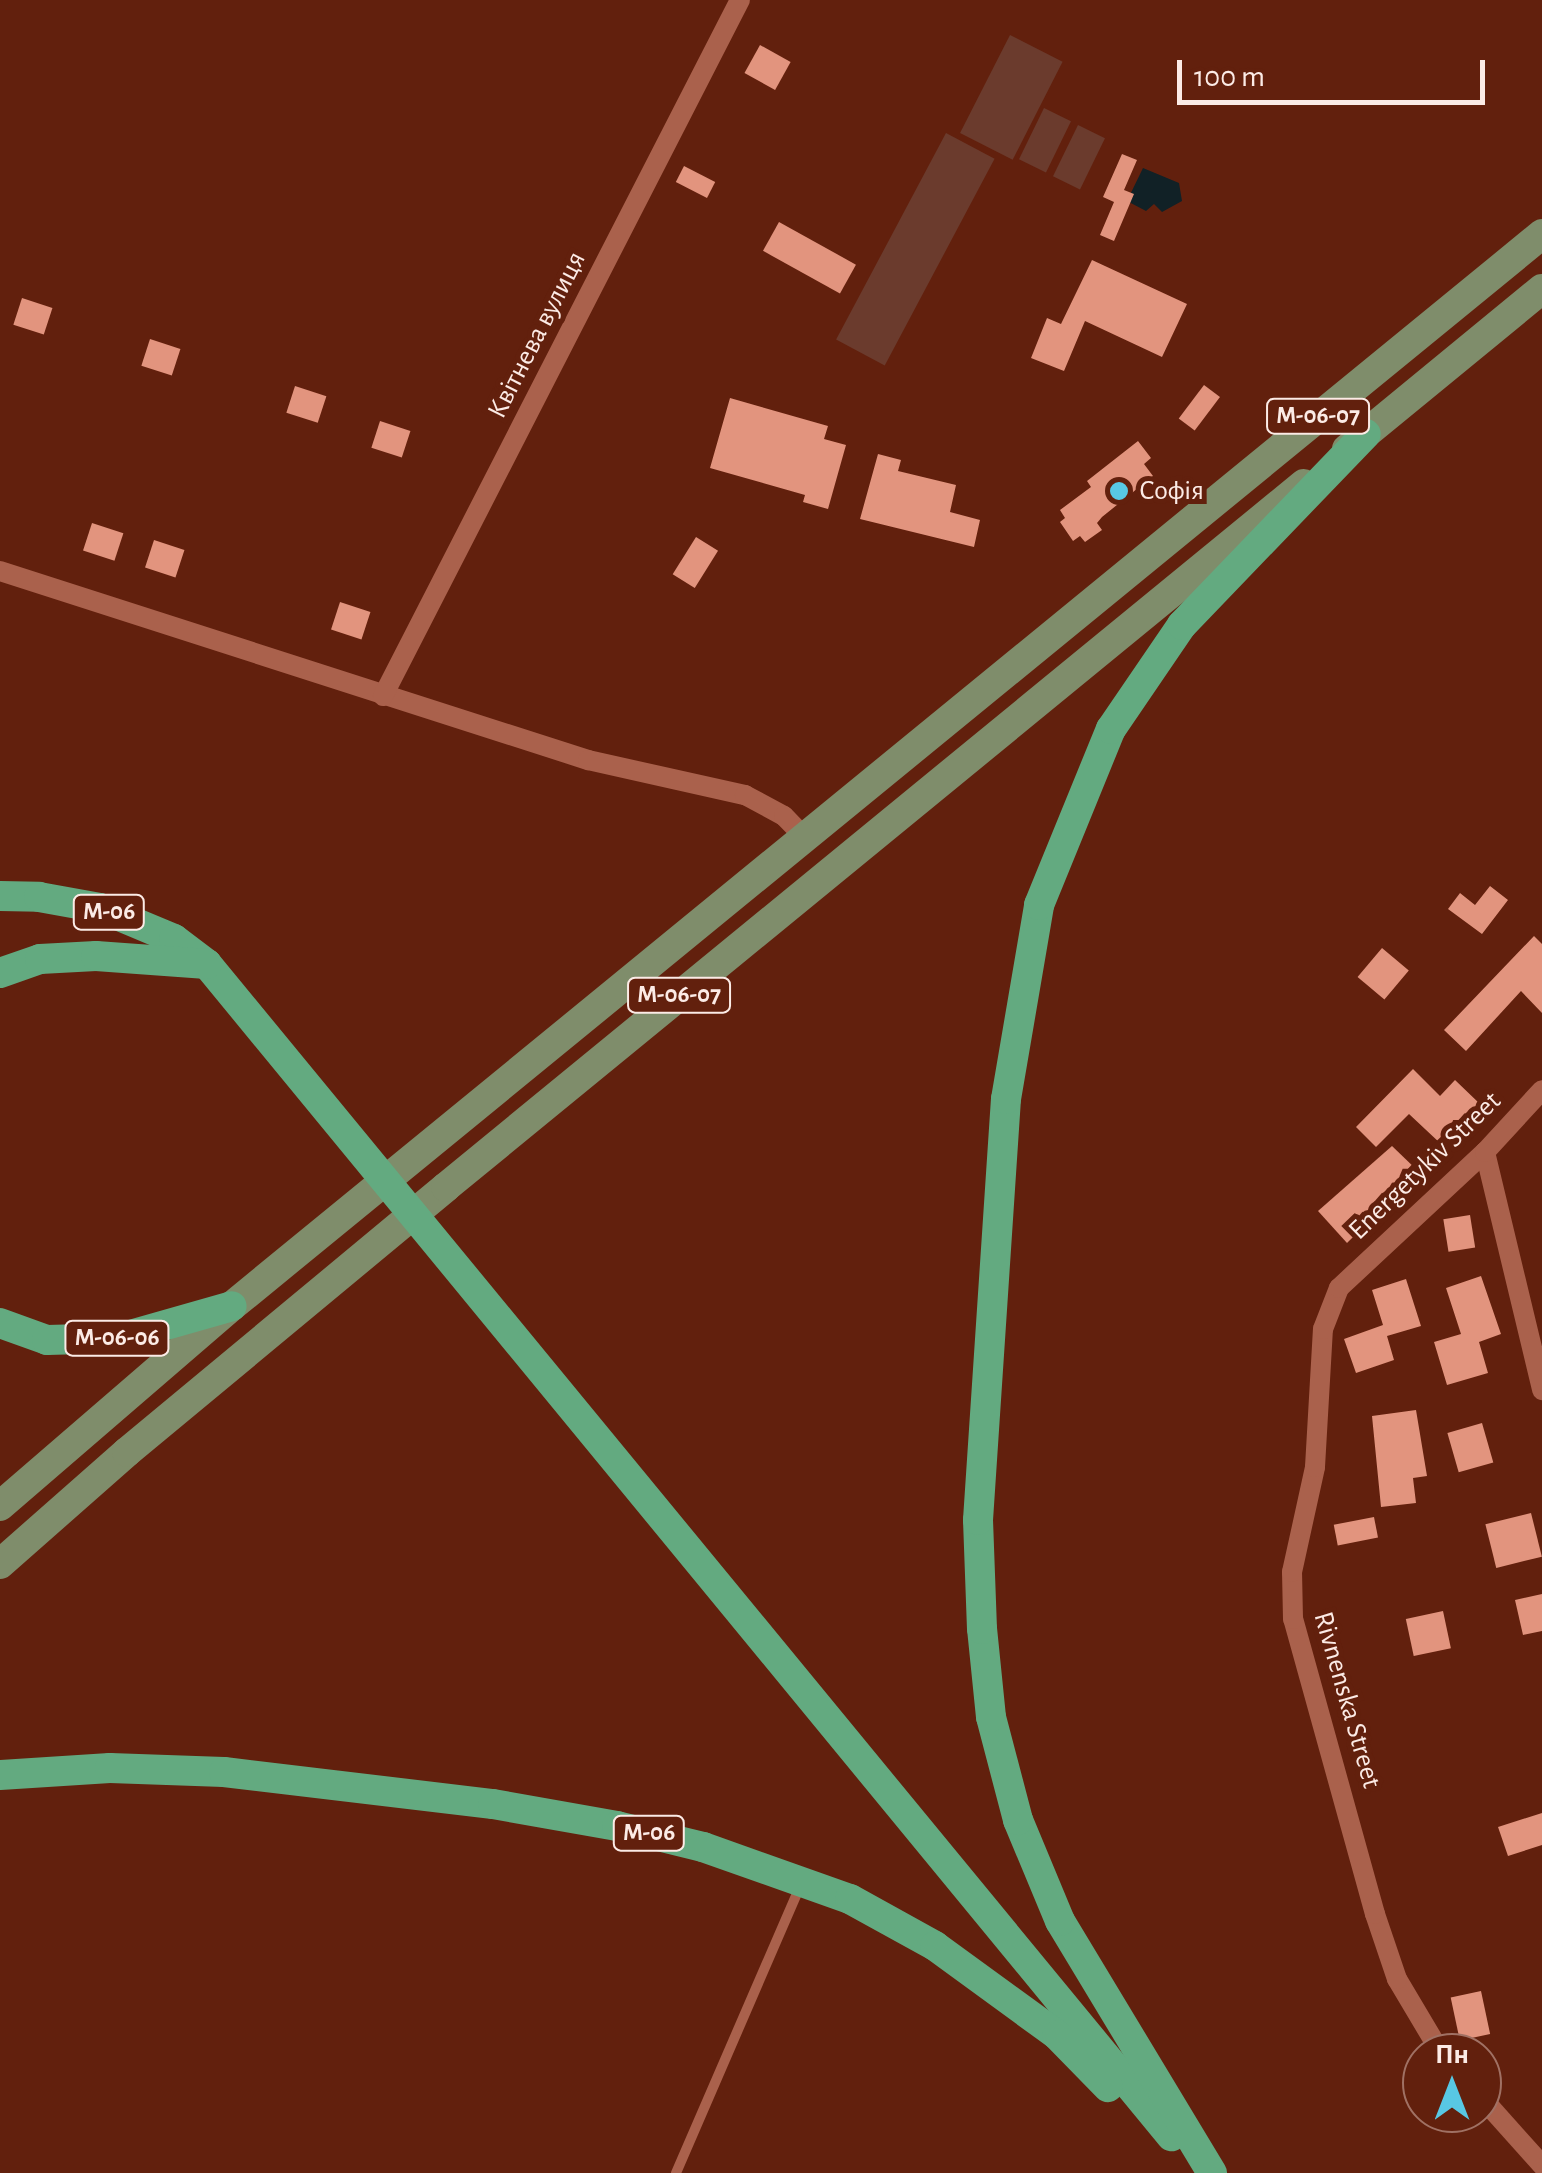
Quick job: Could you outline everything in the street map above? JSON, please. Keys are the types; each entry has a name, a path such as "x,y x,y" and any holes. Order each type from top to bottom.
{"highway":[{"path":"1212,2173 1060,1921 1018,1820 991,1716 982,1630 978,1520 1006,1099 1039,905 1111,729 1182,625 1366,434"},
{"name":"М-06","path":"0,896 39,897 100,908 174,939 206,964 1202,2173"},
{"path":"0,973 40,959 96,956 206,964"},
{"name":"М-06-06","path":"0,1323 46,1340 120,1338 232,1306"},
{"name":"М-06","path":"0,1774 110,1768 224,1772 494,1804 686,1842 850,1899 935,1946 1057,2036 1194,2173"}],"main road":[{"name":"М-06-07","path":"0,1506 232,1306 1542,234"},
{"name":"М-06-07","path":"0,1564 385,1238 1542,289"}],"street":[{"name":"Квітнева вулиця","path":"383,696 740,0"},
{"path":"0,571 588,760 744,796 784,816 804,837"},
{"name":"Energetykiv Street","path":"1342,1285 1485,1152 1542,1090"},
{"path":"1485,1152 1542,1390"},
{"name":"Rivnenska Street","path":"1342,1285 1323,1329 1315,1467 1292,1572 1293,1619 1396,1979 1429,2033"},
{"path":"1502,2120 1542,2165"}],"lane":[{"path":"676,2173 773,1940 802,1881"}],"shaded area":[{"path":"1010,35 1063,62 1013,160 960,133"},
{"path":"1044,108 1071,121 1046,172 1019,159"},
{"path":"1078,125 1105,138 1080,189 1053,176"},
{"path":"946,133 995,159 885,365 836,340"},
{"path":"1143,168 1179,183 1182,201 1162,212 1154,204 1146,211 1127,201"}],"building":[{"path":"760,45 791,62 775,90 744,73"},
{"path":"1122,154 1137,160 1124,190 1134,194 1114,241 1100,235 1114,202 1103,197"},
{"path":"684,166 715,182 707,198 676,182"},
{"path":"779,222 856,265 840,294 763,251"},
{"path":"1092,260 1187,304 1162,357 1085,321 1064,371 1031,358 1047,318 1061,324"},
{"path":"22,298 52,308 44,335 13,325"},
{"path":"150,339 180,349 172,376 141,366"},
{"path":"1204,385 1220,397 1195,431 1179,419"},
{"path":"295,386 326,396 318,423 286,413"},
{"path":"730,398 828,426 824,439 846,445 828,509 803,502 805,495 710,468"},
{"path":"380,421 410,431 402,458 371,448"},
{"path":"1138,441 1151,458 1144,464 1153,476 1102,517 1097,523 1102,530 1085,542 1080,536 1073,541 1060,522 1065,518 1060,510 1091,487 1087,481"},
{"path":"878,454 901,460 898,471 956,485 950,512 980,520 974,547 860,519"},
{"path":"92,523 123,533 114,561 83,551"},
{"path":"696,537 718,551 695,588 673,574"},
{"path":"154,540 184,550 175,577 145,568"},
{"path":"340,602 370,612 361,639 331,630"},
{"path":"1490,886 1508,900 1482,934 1448,909 1460,893 1475,905"},
{"path":"1534,936 1542,944 1542,1013 1521,991 1466,1051 1444,1030"},
{"path":"1382,948 1409,970 1384,1000 1358,977"},
{"path":"1413,1069 1440,1096 1455,1080 1480,1104 1441,1144 1409,1114 1376,1147 1356,1127"},
{"path":"1392,1146 1419,1172 1347,1243 1318,1211"},
{"path":"1470,1215 1475,1248 1448,1252 1443,1219"},
{"path":"1481,1276 1501,1334 1479,1342 1488,1373 1447,1385 1434,1342 1461,1334 1446,1288"},
{"path":"1406,1279 1421,1326 1387,1336 1394,1360 1356,1373 1344,1339 1383,1325 1372,1290"},
{"path":"1416,1410 1427,1476 1413,1478 1416,1503 1381,1507 1372,1416"},
{"path":"1482,1423 1493,1462 1459,1472 1447,1433"},
{"path":"1531,1513 1542,1557 1496,1568 1485,1524"},
{"path":"1374,1517 1378,1538 1338,1545 1334,1525"},
{"path":"1542,1594 1542,1631 1523,1635 1515,1600"},
{"path":"1443,1611 1451,1648 1414,1656 1406,1619"},
{"path":"1542,1813 1542,1845 1508,1856 1498,1827"},
{"path":"1481,1991 1490,2033 1458,2033 1451,1997"}],"place":[{"name":"Софія","path":"1119,491"}]}
